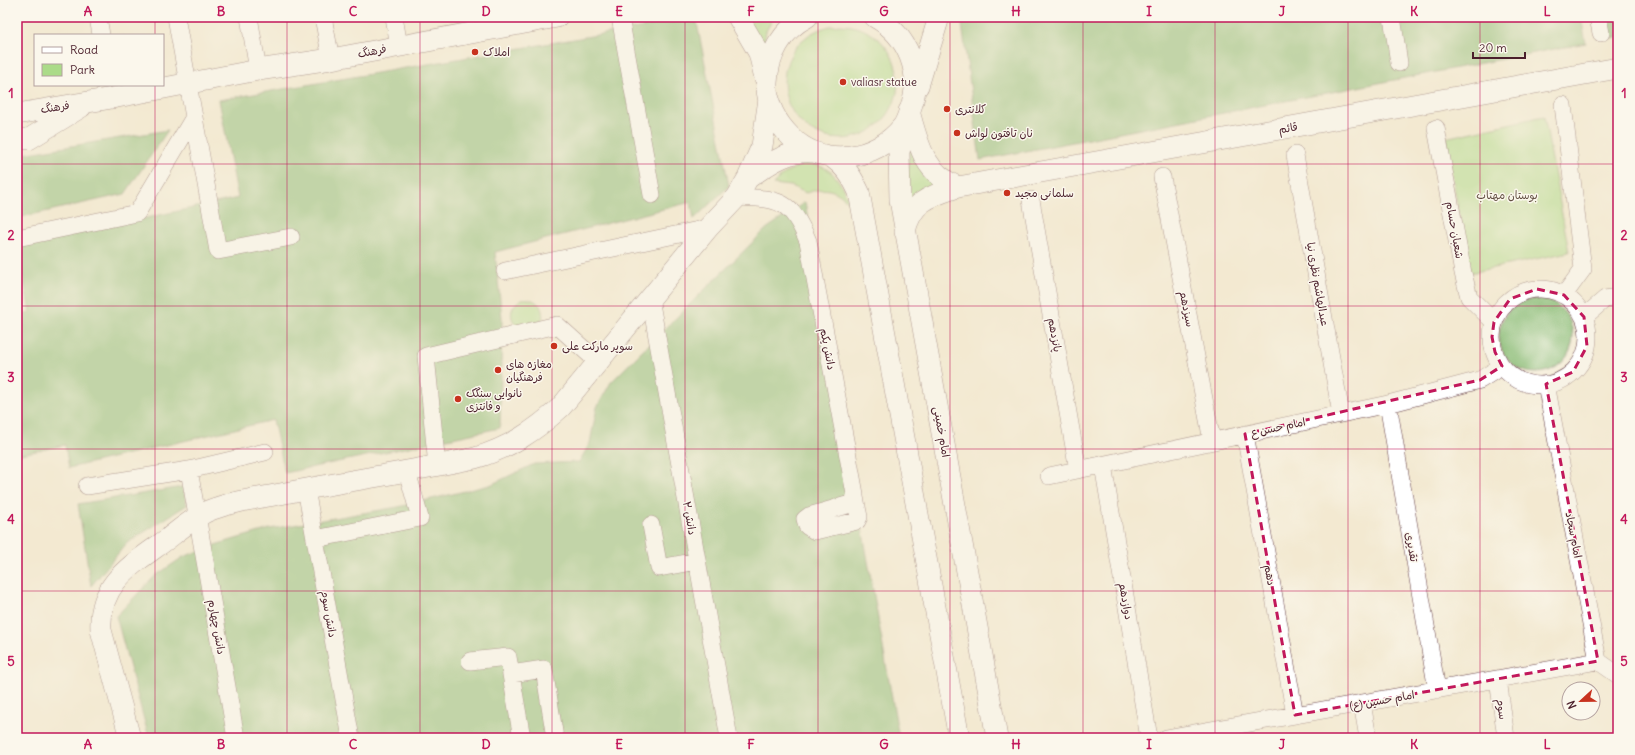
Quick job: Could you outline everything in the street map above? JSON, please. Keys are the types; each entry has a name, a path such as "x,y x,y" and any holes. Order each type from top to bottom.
{"street":[{"path":"98,17 101,34"},
{"path":"176,17 218,251 291,237"},
{"path":"249,17 258,70"},
{"path":"323,17 331,59"},
{"path":"394,17 399,46"},
{"name":"فرهنگ","path":"164,86 331,59 557,17"},
{"path":"620,17 652,195"},
{"path":"738,17 759,53 768,83 774,114 784,130 797,142 812,152"},
{"path":"130,738 101,630 101,608 110,589 128,568 208,511 232,504 306,489 437,466 490,454 523,438 561,406 708,228 737,197 748,178 762,146 770,45 773,34 782,17"},
{"path":"768,83 775,49 785,34 798,22 807,17"},
{"path":"875,17 897,34 908,49 914,66 916,84 909,111 918,146 925,160 934,172 945,182 958,187"},
{"path":"748,178 790,153 812,152 832,157 848,157 866,153 882,146 909,111 938,17"},
{"path":"1392,17 1399,63"},
{"name":"قائم","path":"905,232 908,219 916,207 932,196 958,187 1618,68"},
{"name":"فرهنگ","path":"17,114 90,102 111,92 162,86"},
{"path":"17,139 29,139 90,102"},
{"path":"1563,106 1583,268 1564,295"},
{"name":"امام خمینی","path":"909,111 899,153 900,200 997,738"},
{"path":"17,238 137,212 194,117"},
{"name":"شعبان حسام","path":"1436,128 1463,274 1469,297 1494,322"},
{"name":"عبدالهاشم نظری نیا","path":"1295,155 1341,414"},
{"path":"832,157 843,164 851,176 858,192 959,738"},
{"name":"سیزدهم","path":"1162,177 1212,441"},
{"name":"دانش یکم","path":"737,197 769,199 787,206 799,220 808,241 854,497 854,503 809,516"},
{"name":"پانزدهم","path":"1031,200 1078,470"},
{"path":"506,271 708,228"},
{"path":"1537,289 1551,290 1564,295 1576,305 1584,317 1588,331 1587,346 1582,361 1572,372 1560,380 1546,384 1533,384 1521,381 1510,374 1502,366 1495,352 1492,337 1494,322 1510,299 1523,292 1537,289"},
{"path":"1584,317 1605,299 1618,297"},
{"name":"دانش ۲","path":"650,298 729,738"},
{"path":"437,466 426,356 557,325 598,362"},
{"name":"امام حسن ع","path":"1049,476 1388,404 1480,380 1502,366"},
{"name":"امام سجاد","path":"1546,384 1598,661"},
{"name":"تقدیری","path":"1388,404 1437,690"},
{"name":"دهم","path":"1245,434 1295,715"},
{"path":"87,486 189,470 265,452"},
{"name":"دوازدهم","path":"1102,465 1149,738"},
{"name":"دانش چهارم","path":"189,470 236,738"},
{"path":"315,539 420,518 408,471"},
{"name":"دانش سوم","path":"306,489 351,738"},
{"path":"652,525 659,568 697,561"},
{"path":"470,661 508,657 522,738"},
{"path":"1598,661 1618,676"},
{"name":"امام حسین (ع)","path":"1166,738 1231,732 1295,715 1598,661"},
{"path":"511,674 544,669 555,738"},
{"name":"سوم","path":"1498,679 1506,738"},
{"path":"1362,703 1368,738"}],"highlighted area":[{"path":"1537,289 1564,295 1584,317 1587,346 1573,372 1546,384 1598,661 1295,715 1245,434 1480,380 1502,366 1495,352 1492,337 1494,322 1510,299"}],"green space":[{"path":"745,17 774,17 766,31 763,50"},
{"path":"961,17 1581,17 1586,43 980,160"},
{"path":"1607,17 1618,17 1618,37 1610,38"},
{"path":"696,18 729,186 694,219 691,202 495,252 502,318 500,428 285,473 273,420 69,468 65,445 17,455 17,315 30,312 17,246 238,198 219,100"},
{"path":"841,25 852,26 863,30 873,35 881,42 888,50 893,60 897,71 897,93 893,104 888,114 881,122 873,129 863,134 852,138 841,139 830,138 819,134 809,129 801,122 794,114 789,104 785,93 784,82 785,71 789,60 794,50 801,42 809,35 819,30 830,26"},
{"name":"بوستان مهتاب","path":"1544,116 1569,252 1470,273 1445,138"},
{"path":"168,130 125,194 17,218 17,155"},
{"path":"910,143 935,186 908,206 906,191"},
{"path":"805,164 823,167 835,176 851,205 841,195 831,190 820,190 806,193 791,186 773,184 780,177 796,167"},
{"path":"805,202 899,738 149,738 116,616 155,576 183,557 218,544 270,529 398,507 490,485 534,464 579,462 590,443 597,407 611,382 766,229"},
{"path":"522,299 535,301 541,307 543,316 542,321 519,328 515,324 512,317 512,309 514,305"},
{"path":"1536,299 1550,302 1562,310 1570,322 1573,336 1570,350 1562,362 1550,370 1536,373 1522,370 1510,362 1502,350 1499,336 1502,322 1510,310 1522,302"},
{"path":"183,487 187,505 127,543 91,586 78,504"}],"place":[{"name":"املاک","path":"475,52"},
{"name":"valiasr statue","path":"843,82"},
{"name":"کلانتری","path":"947,109"},
{"name":"نان تافتون لواش","path":"957,133"},
{"name":"سلمانی مجید","path":"1007,193"},
{"name":"سوپر مارکت علی","path":"554,346"},
{"name":"مغازه های فرهنگیان","path":"498,370"},
{"name":"نانوایی سنگک و فانتزی","path":"458,399"}]}
